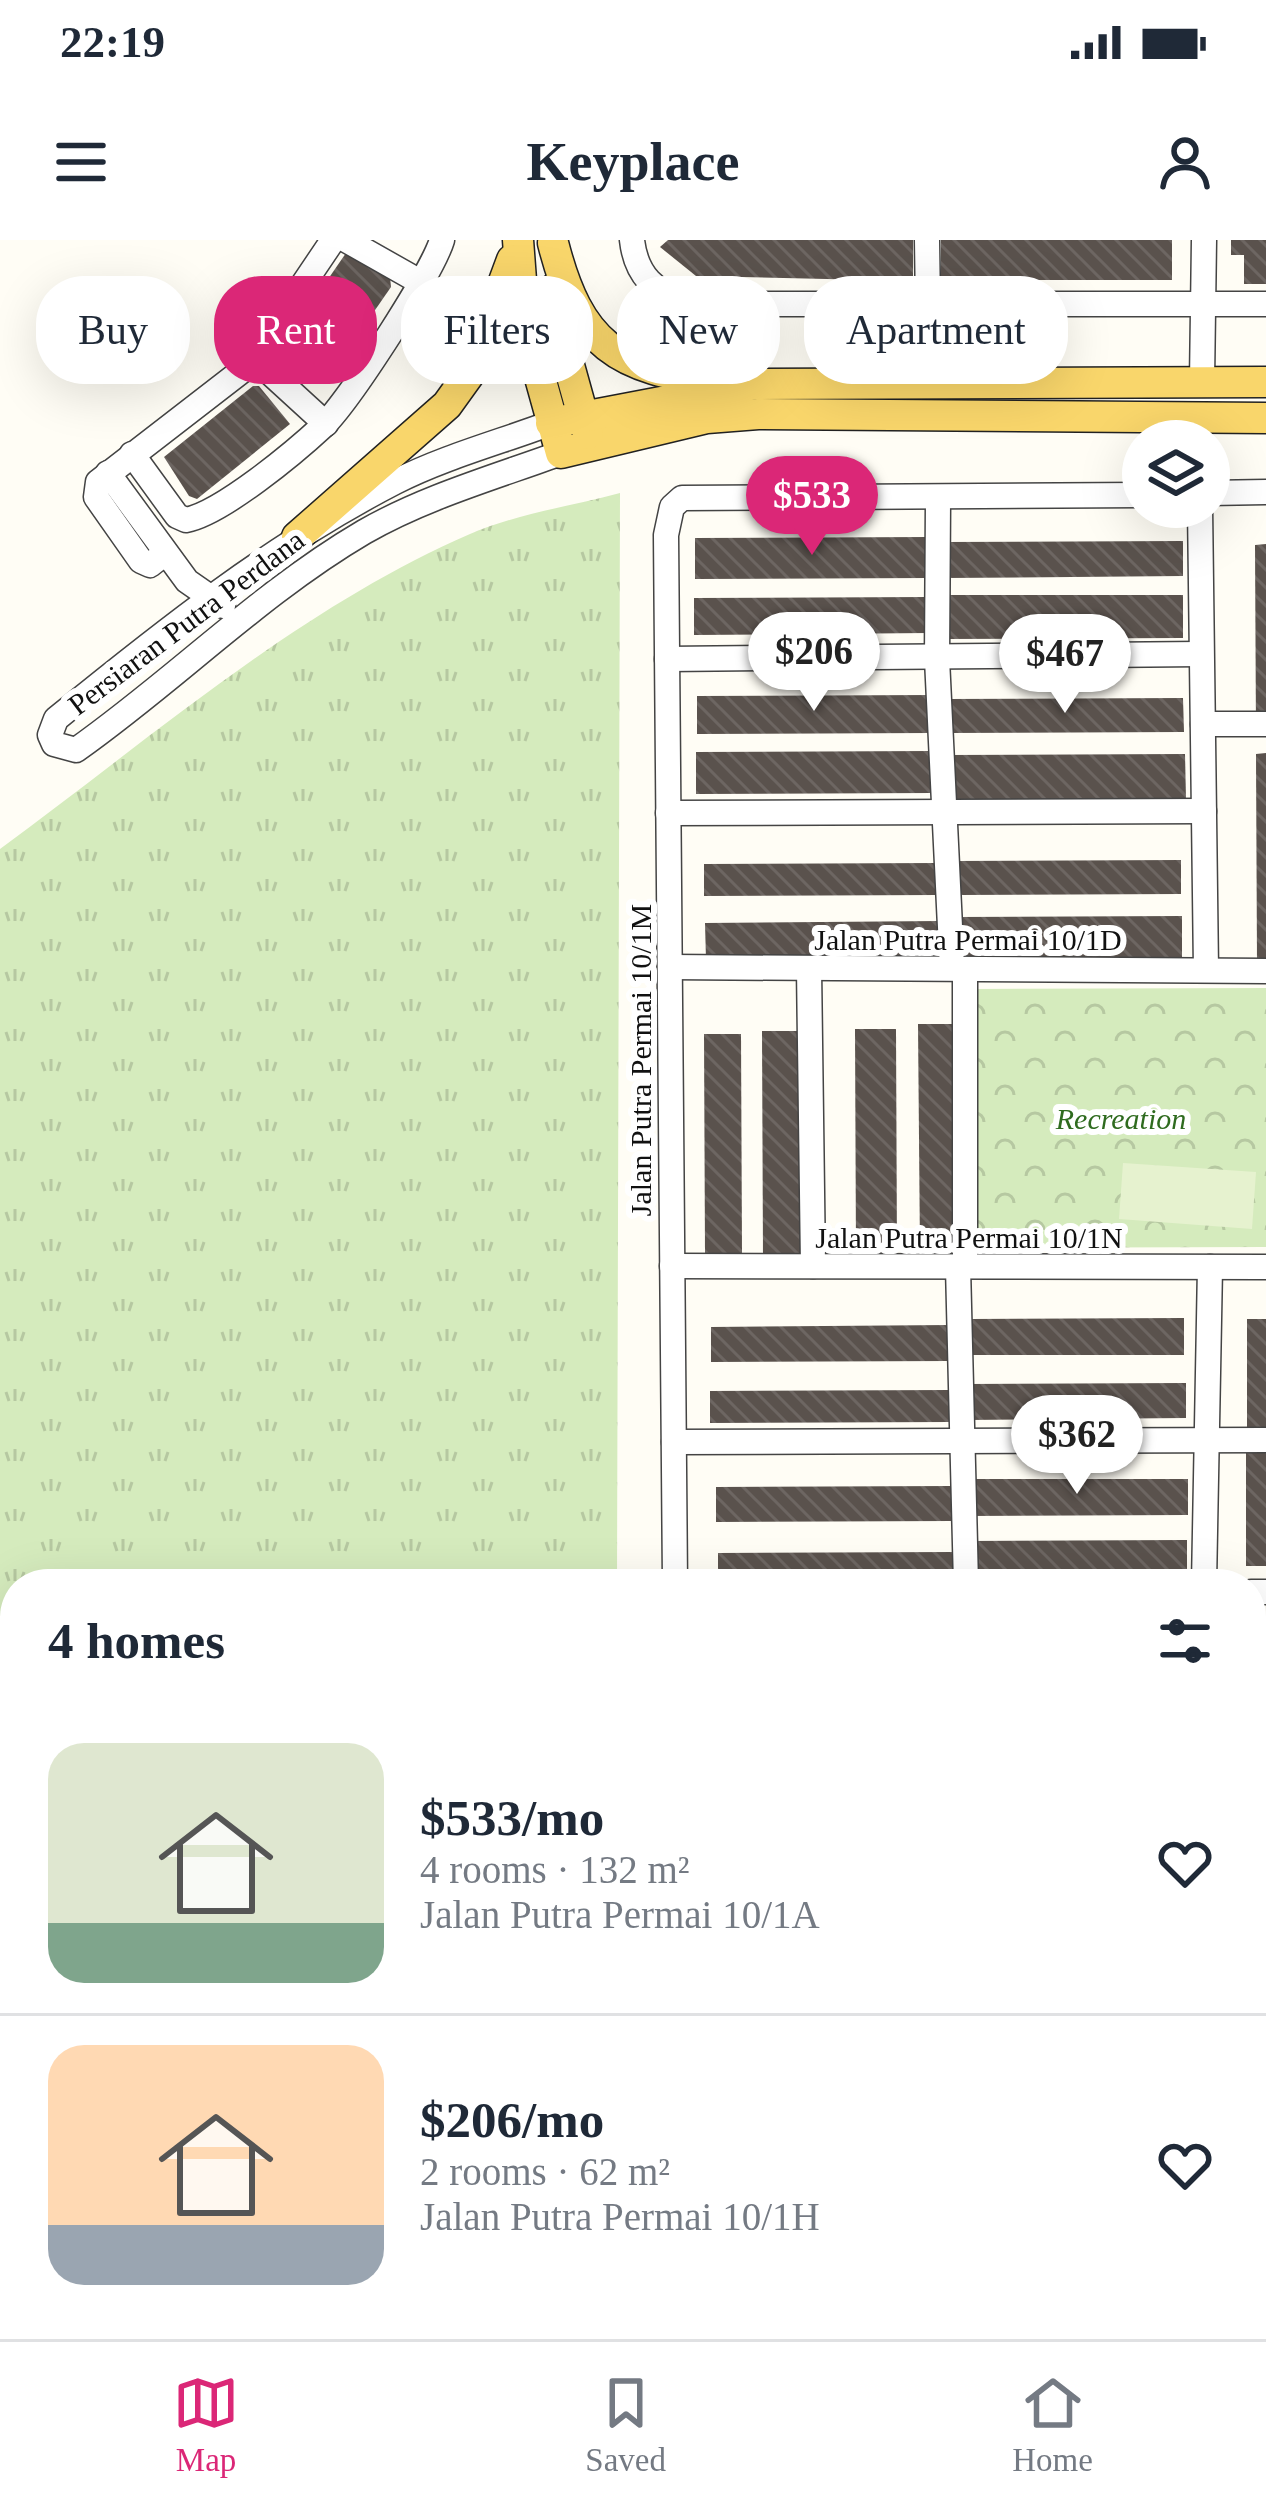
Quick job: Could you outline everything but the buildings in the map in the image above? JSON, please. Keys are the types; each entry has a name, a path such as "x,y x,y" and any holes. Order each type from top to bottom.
{"main road":[{"path":"518,241 524,320 556,438"},
{"path":"297,537 447,405 470,373 518,241"},
{"path":"553,241 572,300 602,346 648,370 756,385"},
{"path":"553,241 556,299 587,430"},
{"name":"Persiaran Putra Perdana","path":"556,438 756,385 1266,382"},
{"name":"Persiaran Putra Perdana","path":"587,430 758,414 1266,418"}],"street":[{"path":"309,276 332,240"},
{"path":"346,240 410,276"},
{"path":"425,276 442,240"},
{"path":"632,240 645,278 662,294 687,304 804,305"},
{"path":"927,240 928,276"},
{"path":"1202,381 1204,240"},
{"path":"1068,305 1266,304"},
{"path":"132,454 177,516 186,520 263,473 326,424 401,314"},
{"path":"223,384 108,473 98,482 96,497 136,555 149,565 164,554 187,581 243,620"},
{"path":"282,384 326,424"},
{"name":"Persiaran Putra Perdana","path":"556,438 366,531 76,750 54,744 50,735 56,719 297,537 400,479 556,438"},
{"path":"1230,493 1266,492"},
{"path":"965,1569 960,1441 959,968 937,659 938,500 1122,496"},
{"name":"Jalan Putra Permai 10/1M","path":"675,1569 666,535 672,507 682,498 938,500"},
{"path":"1200,528 1206,970"},
{"path":"667,659 1202,654"},
{"path":"1203,724 1266,724"},
{"path":"668,813 1204,811"},
{"name":"Jalan Putra Permai 10/1D","path":"670,967 1266,971"},
{"path":"809,968 813,1266"},
{"name":"Jalan Putra Permai 10/1N","path":"672,1266 1266,1268"},
{"path":"1204,1569 1210,1267"},
{"path":"674,1442 1266,1440"}],"green space":[{"path":"620,493 617,1569 0,1569 0,849 285,637 407,564 470,534"},
{"name":"Recreation","path":"1266,988 1266,1247 976,1248 975,989"},
{"path":"1123,1163 1256,1172 1252,1229 1119,1219"}]}
